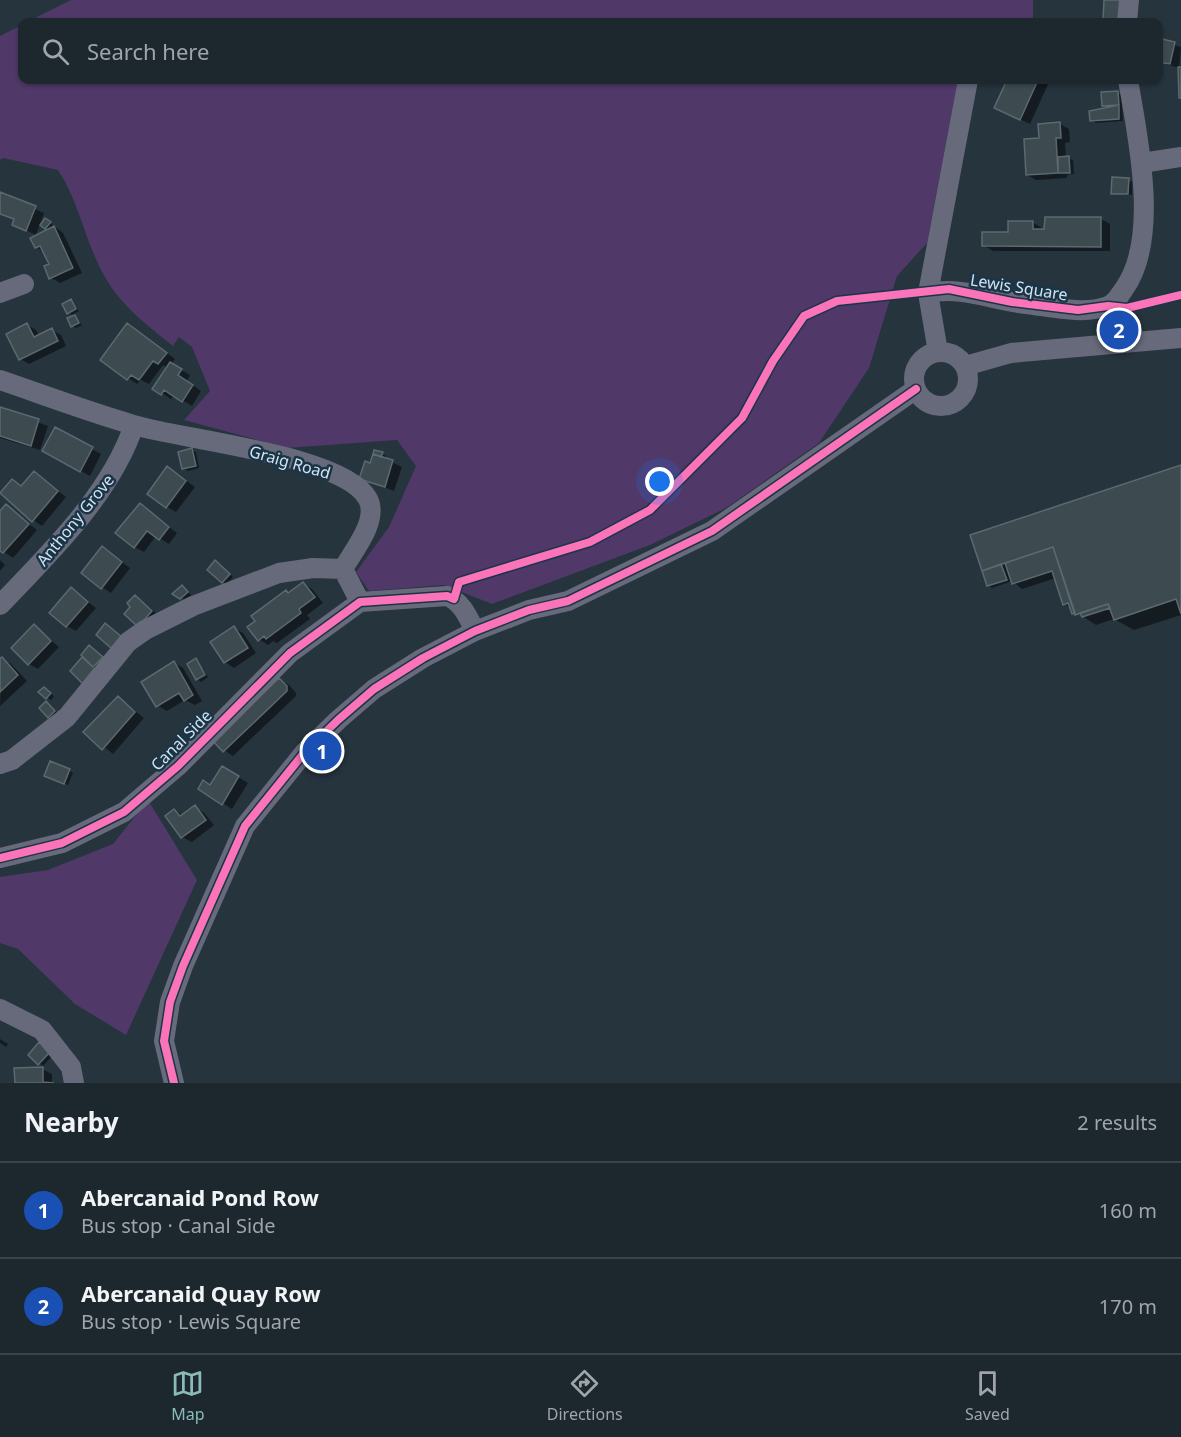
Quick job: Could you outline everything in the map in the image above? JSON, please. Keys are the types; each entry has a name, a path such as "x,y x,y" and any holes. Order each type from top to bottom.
{"street":[{"path":"1127,18 1129,0"},
{"path":"938,352 927,293 967,84"},
{"name":"Lewis Square","path":"927,293 949,289 1012,302 1078,309 1108,306 1116,300 1135,273 1142,239 1142,163 1129,84"},
{"path":"1142,163 1181,158"},
{"path":"0,293 24,284"},
{"path":"965,366 1011,353 1181,338"},
{"path":"938,352 954,355 965,366 968,382 961,397 947,405 932,404 920,395 914,381 918,365 930,354 938,352"},
{"name":"Graig Road","path":"0,380 134,425 189,439 282,456 318,466 351,482 361,489 371,509 369,522 343,569"},
{"path":"174,1083 164,1041 170,1002 183,966 245,826 304,753 365,697 423,658 475,631 530,610 568,601 712,531 916,389"},
{"name":"Anthony Grove","path":"0,605 45,559 116,470 134,425"},
{"path":"0,764 12,760 67,717 128,642 145,630 193,606 279,573 313,568 343,569 360,603 447,596 454,598 465,611 475,631"},
{"name":"Canal Side","path":"0,858 62,843 124,812 178,766 290,653 360,603"},
{"path":"0,1009 42,1030 71,1067 74,1083"}],"shaded area":[{"path":"71,0 1033,0 1033,18 35,18"},
{"path":"18,27 18,84 957,84 927,243 897,276 869,368 819,443 726,508 650,545 492,604 444,585 369,591 356,572 389,527 416,466 397,440 287,448 184,420 210,391 192,347 179,337 173,346 136,315 112,288 92,251 72,196 58,170 3,158 0,160 0,36"},
{"path":"148,800 197,880 126,1035 75,1004 18,949 0,943 0,877 48,870 113,844"}],"building":[{"path":"1104,0 1120,0 1119,18 1103,18"},
{"path":"1163,39 1175,42 1170,64 1163,63"},
{"path":"1178,67 1181,67 1181,98 1179,98"},
{"path":"1005,84 1036,84 1020,120 994,108"},
{"path":"1118,91 1119,105 1102,106 1101,92"},
{"path":"1119,105 1119,119 1090,121 1089,111"},
{"path":"1060,122 1061,138 1056,138 1058,173 1026,175 1024,139 1039,138 1038,124"},
{"path":"1069,156 1070,173 1058,173 1058,157"},
{"path":"1112,177 1129,178 1128,194 1111,194"},
{"path":"0,192 36,206 26,231 12,225 14,219 0,214"},
{"path":"1045,217 1101,217 1101,247 982,246 982,232 1008,232 1008,221 1033,221 1033,229 1044,229"},
{"path":"45,218 51,222 45,229 40,225"},
{"path":"54,226 73,268 49,279 44,266 49,264 40,246 35,248 30,238"},
{"path":"71,299 76,309 67,314 62,304"},
{"path":"75,315 79,323 71,327 67,318"},
{"path":"27,323 34,337 52,328 58,341 19,360 6,334"},
{"path":"127,323 167,353 158,364 153,361 139,380 131,375 127,380 100,360"},
{"path":"170,362 182,369 178,375 193,385 182,402 164,390 161,395 152,389"},
{"path":"0,407 39,419 31,446 0,436"},
{"path":"55,427 93,447 80,472 42,451"},
{"path":"192,448 196,466 182,469 178,452"},
{"path":"374,450 383,452 381,457 373,454"},
{"path":"373,454 393,460 385,487 359,479 365,461 370,463"},
{"path":"1181,465 1181,614 1176,599 1114,620 1108,604 1075,615 1053,547 982,571 970,535"},
{"path":"167,466 186,481 166,508 147,494"},
{"path":"34,471 58,491 32,522 0,493 12,479 21,486"},
{"path":"140,503 169,527 159,540 147,531 134,548 115,533"},
{"path":"6,504 29,524 3,553 0,551 0,511"},
{"path":"102,546 122,562 101,589 81,573"},
{"path":"1053,547 1075,613 1072,614 1068,603 1063,605 1052,571 1012,584 1005,563"},
{"path":"215,560 230,574 222,583 207,570"},
{"path":"1001,564 1007,580 987,586 982,571"},
{"path":"303,582 315,597 299,609 301,613 266,639 264,636 258,641 247,627 255,621 251,616 286,590 288,593"},
{"path":"182,585 188,592 180,599 172,594"},
{"path":"71,587 88,602 66,627 49,613"},
{"path":"135,595 152,611 138,627 124,614 130,607 127,603"},
{"path":"1108,604 1110,608 1082,617 1080,613"},
{"path":"105,623 122,637 112,649 96,635"},
{"path":"34,624 51,641 28,665 11,648"},
{"path":"234,626 248,648 224,663 210,642"},
{"path":"89,645 103,657 93,667 81,655"},
{"path":"2,657 18,675 0,692 0,658"},
{"path":"82,657 96,670 83,684 70,671"},
{"path":"196,658 205,675 196,680 187,664"},
{"path":"174,661 193,695 184,701 179,693 156,707 141,682"},
{"path":"279,678 287,686 287,691 223,752 213,741"},
{"path":"44,687 51,693 46,699 38,692"},
{"path":"118,696 135,712 102,750 83,732"},
{"path":"46,701 55,711 48,718 39,708"},
{"path":"50,761 70,769 64,784 44,776"},
{"path":"222,766 239,776 222,805 198,789 203,780 210,785"},
{"path":"195,805 206,820 181,838 165,816 174,809 180,816"},
{"path":"39,1042 50,1052 38,1065 28,1055"},
{"path":"43,1067 43,1082 54,1083 15,1083 14,1068"}],"cycle path":[{"path":"0,858 62,843 124,812 178,766 290,653 360,602 447,596 454,599 459,582 590,542 650,510 742,418 773,361 804,316 837,301 949,289 1012,302 1078,310 1108,306 1127,308 1181,295"},
{"path":"174,1083 164,1041 170,1002 183,966 245,826 304,753 338,720 374,689 423,658 475,631 529,610 568,601 712,531 916,389"}],"place":[{"name":"Abercanaid Quay Row","path":"1119,330"},
{"name":"Abercanaid Pond Row","path":"322,751"}]}
